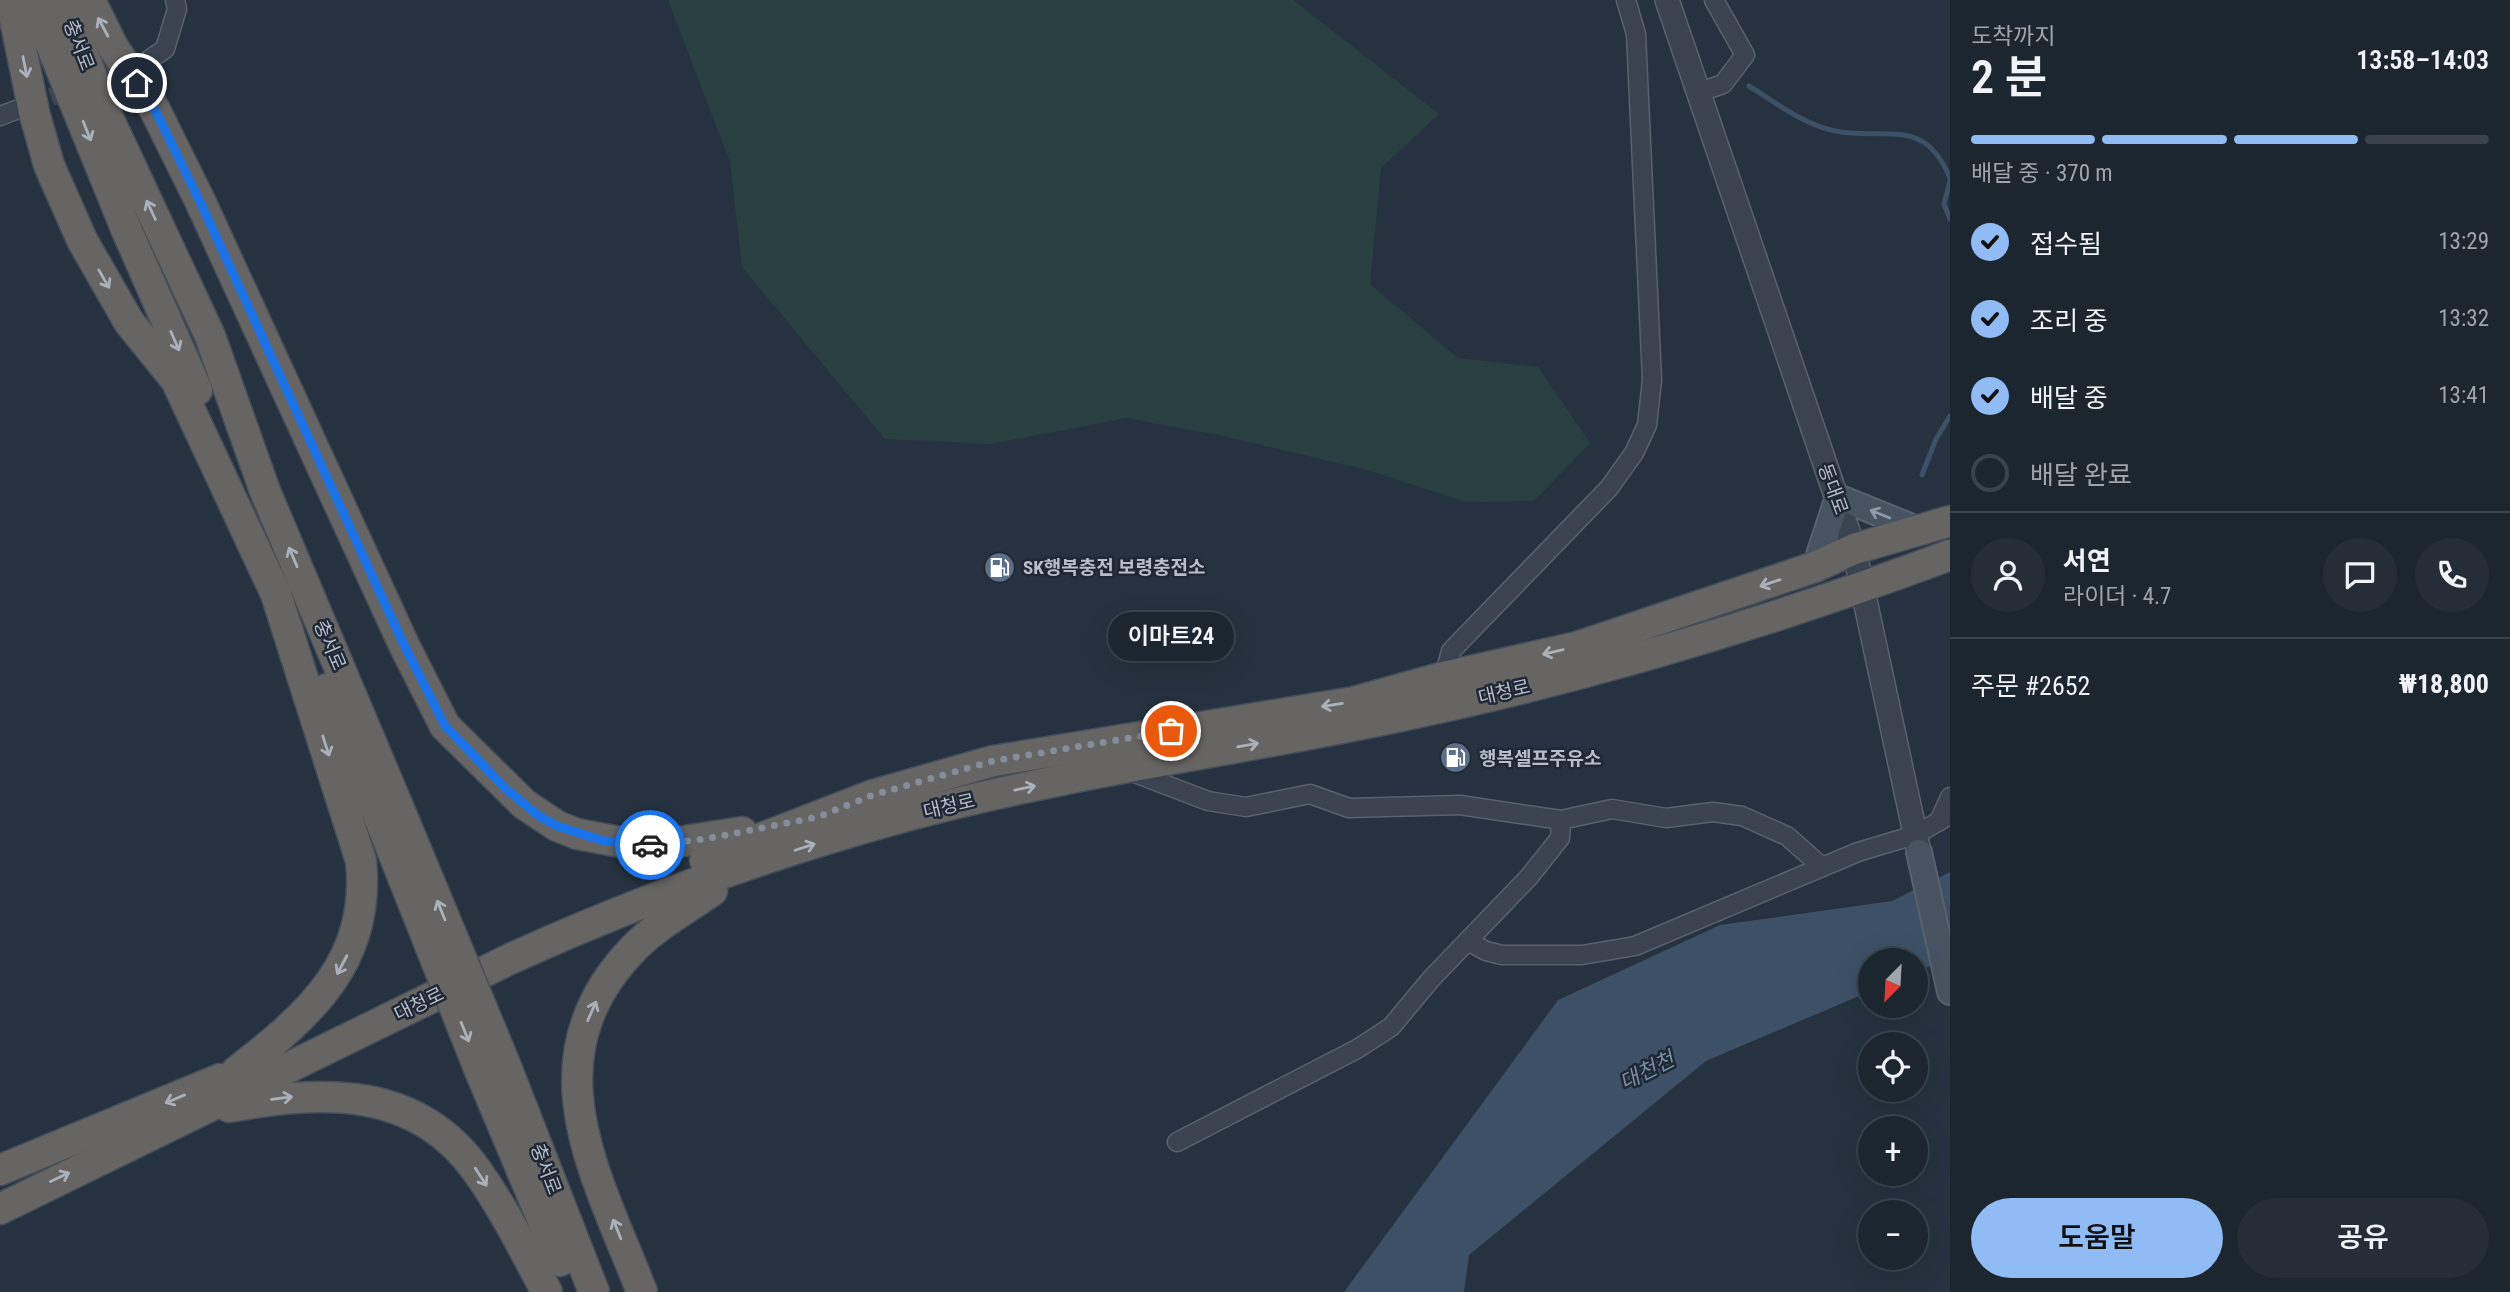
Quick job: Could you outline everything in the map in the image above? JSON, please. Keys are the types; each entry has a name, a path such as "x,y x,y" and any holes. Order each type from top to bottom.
{"highway":[{"path":"11,0 34,113 49,165 82,240 129,322 176,380 265,571 312,701 361,861 363,882 360,919 347,957 336,977 320,999 294,1025 237,1072"},
{"name":"충서로","path":"33,0 127,231 293,609 395,827"},
{"name":"충서로","path":"63,0 104,109 210,336 265,491 395,827"},
{"path":"90,0 113,47 155,110 201,204 404,645 445,726 507,790 539,816 557,826 604,841 659,845 818,817"},
{"name":"대청로","path":"7,1164 237,1072 574,908 873,795 993,761 1354,702 1444,677 1577,647 1815,567 1854,549 1950,521"},
{"name":"대청로","path":"0,1209 190,1114 590,923 753,864 908,816 1120,768 1402,716 1549,682 1722,633 1865,587 1950,555"},
{"path":"395,827 493,1067"},
{"path":"642,1292 583,1138 576,1092 579,1049 585,1026 605,984 635,946 753,864"},
{"name":"충서로","path":"493,1067 574,1292"},
{"name":"충서로","path":"493,1067 594,1292"},
{"path":"190,1114 272,1099 322,1095 375,1101 416,1118 457,1148 477,1170 547,1292"}],"main road":[{"path":"1815,567 1838,497 1922,531"},
{"name":"동대로","path":"1917,843 1950,992"}],"street":[{"path":"150,59 165,49 177,9 175,0"},
{"path":"1444,677 1451,651 1609,488 1634,453 1647,425 1652,380 1636,34 1626,0"},
{"name":"동대로","path":"1667,0 1854,549 1865,587 1917,843"},
{"path":"1697,93 1723,84 1745,55 1714,0"},
{"path":"1120,768 1208,801 1246,807 1310,794 1349,808 1460,805 1561,820 1612,809 1666,818 1713,813 1742,816 1787,836 1822,867"},
{"path":"1468,941 1486,951 1502,955 1582,955 1635,946 1822,867 1917,843 1945,817 1950,797"},
{"path":"1177,1142 1357,1049 1391,1027 1529,877 1559,838 1561,820"}],"green space":[{"path":"668,0 1293,0 1439,114 1381,168 1370,284 1458,358 1538,367 1590,443 1534,501 1466,502 1367,470 1223,436 1126,418 991,444 885,439 742,267 730,162"}],"water":[{"name":"대천천","path":"1950,872 1950,958 1928,967 1928,948 1858,948 1858,997 1706,1061 1469,1255 1464,1292 1344,1292 1558,1000 1720,925 1892,901"}],"waterway":[{"path":"1749,86 1790,112 1823,128 1916,138 1928,145 1940,158 1950,178"},
{"path":"1950,181 1944,204 1950,219"},
{"path":"1922,475 1936,439 1950,416"}],"tunnel":[{"path":"26,107 133,65"}],"way so far":[{"path":"650,845 705,839 818,817 873,795 993,761 1171,731"}],"place":[{"name":"SK행복충전 보령충전소","path":"1000,567"},
{"name":"이마트24","path":"1171,731"},
{"name":"행복셀프주유소","path":"1456,758"}],"route":[{"path":"137,83 155,110 201,204 404,645 445,726 507,790 539,816 557,826 604,841 650,845"}]}
